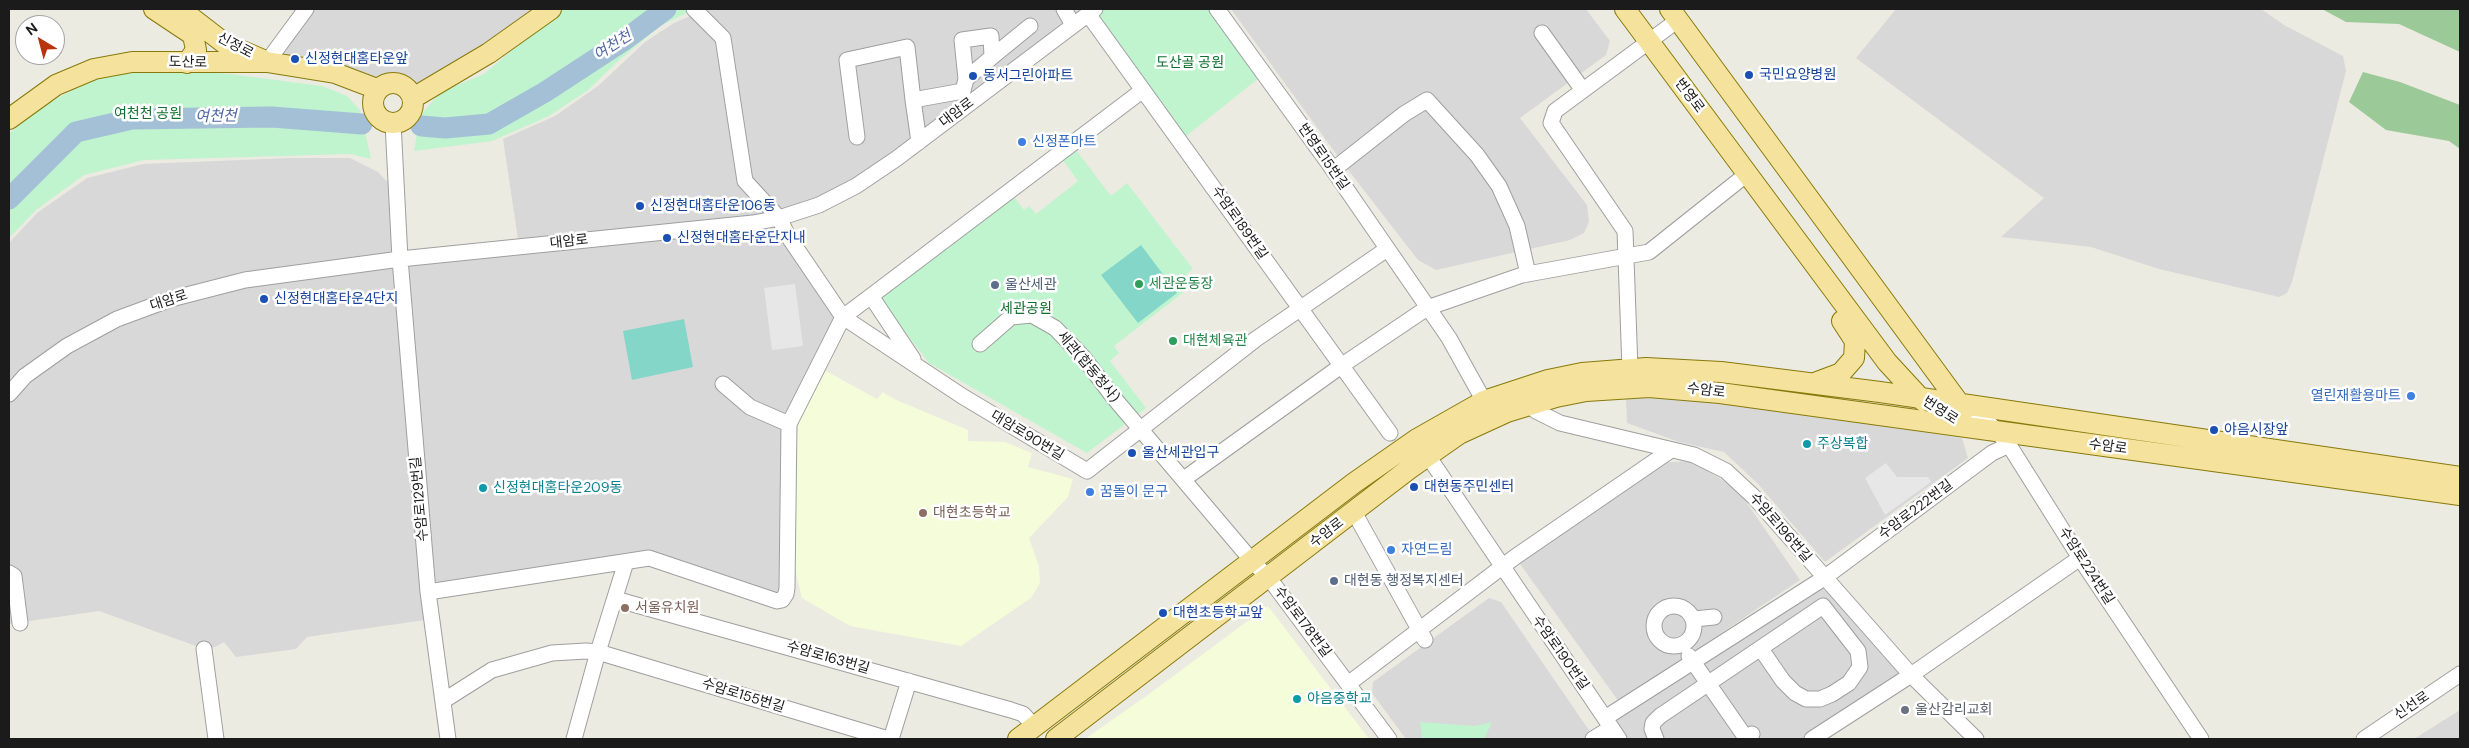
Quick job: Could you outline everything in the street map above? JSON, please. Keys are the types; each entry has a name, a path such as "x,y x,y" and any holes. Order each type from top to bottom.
{"main road":[{"path":"154,9 202,41 223,63"},
{"name":"신정로","path":"180,9 224,43 267,62"},
{"path":"413,98 489,53 551,9"},
{"name":"번영로","path":"1625,9 1902,380 1936,412 1965,427 1966,417 1961,405 1674,14"},
{"name":"신정로","path":"187,63 196,50 192,35"},
{"name":"도산로","path":"9,119 56,85 94,69 132,62 267,62 335,73 377,89"},
{"path":"391,82 401,84 410,91 413,98 410,114 400,122 393,132 386,122 377,116 373,108 372,101 377,89 391,82"},
{"path":"1798,242 1856,346 1851,364 1841,373 1826,380 1806,383"},
{"path":"1856,319 1870,327 1882,326 1887,316 1884,299"},
{"name":"수암로","path":"1018,739 1397,452 1450,419 1484,401 1548,380 1582,373 1630,369 1721,372 1919,398 2460,477"},
{"name":"수암로","path":"1056,739 1459,434 1484,421 1530,404 1586,391 1649,387 1720,393 1965,427 2004,438 2460,495"}],"street":[{"path":"267,62 306,9"},
{"path":"1064,9 1073,25"},
{"name":"번영로15번길","path":"1217,9 1333,170 1449,338 1484,401"},
{"name":"대암로90번길","path":"695,11 723,38 745,181 779,218 788,236 843,317 962,396 1087,471 1256,339 1388,249"},
{"name":"대암로","path":"9,394 25,376 67,346 117,319 171,299 245,280 400,259 746,223 779,218 819,205 856,186 919,142 1091,11"},
{"name":"수암로189번길","path":"1091,11 1143,90 1390,433"},
{"path":"1630,369 1625,230 1551,123 1555,111 1582,89 1649,42 1674,14"},
{"path":"966,80 1030,26"},
{"path":"1542,34 1582,89"},
{"path":"912,100 963,91 966,80 962,40 991,36 992,57"},
{"path":"858,137 847,60 907,47 912,100 919,142"},
{"path":"428,592 649,558 777,601 782,600 787,588 789,424 843,317 1143,90"},
{"path":"1333,170 1404,114 1427,100 1477,155 1498,186 1517,226 1528,274"},
{"name":"수암로129번길","path":"393,132 400,259 428,592 448,739"},
{"path":"1184,479 1340,366 1427,308 1463,293 1528,274 1649,252 1747,174"},
{"path":"871,296 916,365"},
{"name":"세관(합동청사)","path":"980,344 1012,316 1032,314 1055,328 1083,357 1140,428"},
{"path":"723,384 750,407 789,424"},
{"name":"수암로196번길","path":"1530,404 1544,417 1560,423 1701,458 1726,471 1755,498 1911,675 1976,739"},
{"name":"수암로224번길","path":"1961,405 2004,438 2080,558 2201,739"},
{"path":"1140,428 1253,562"},
{"name":"수암로222번길","path":"1592,739 1612,728 1694,663 1824,578 1992,453 2004,438"},
{"path":"1397,452 1414,449 1428,456"},
{"path":"1348,684 1422,634 1501,567 1671,450"},
{"name":"수암로190번길","path":"1428,456 1501,567 1612,728"},
{"path":"1354,512 1422,634"},
{"path":"1812,739 1911,675 2080,558"},
{"path":"574,739 626,562"},
{"name":"수암로178번길","path":"1253,562 1269,578 1389,739"},
{"path":"9,573 14,576 20,623"},
{"name":"수암로163번길","path":"615,598 1011,710 1023,714 1035,727"},
{"path":"1680,606 1691,613 1694,619 1695,626 1691,638 1680,645 1667,645 1656,636 1654,623 1656,616 1666,607 1680,606"},
{"path":"1656,739 1652,730 1653,723 1660,716 1823,606 1858,651 1860,667 1849,683 1832,694 1820,699 1806,699 1795,693 1783,681 1761,648"},
{"path":"1694,619 1714,617"},
{"path":"1680,645 1746,738 1752,734"},
{"path":"204,649 216,739"},
{"name":"수암로155번길","path":"443,701 492,670 516,662 568,650 598,652 890,739 909,681"},
{"name":"신선로","path":"2364,739 2460,674"}],"shaded area":[{"path":"306,9 551,9 413,98 267,62"},
{"path":"707,9 1095,9 896,159 779,217 843,317 789,424 782,600 649,558 429,592 432,619 307,637 296,649 236,657 224,642 215,647 204,649 99,611 9,624 9,243 37,213 87,178 143,164 289,158 350,158 378,172 396,191 400,259 519,246 503,139 555,116 598,86 645,42 674,23"},
{"path":"1231,9 1586,9 1610,41 1606,55 1520,118 1587,205 1589,222 1584,233 1570,240 1436,270 1418,260 1342,162"},
{"path":"1896,9 2261,9 2284,25 2343,56 2346,71 2292,282 2287,293 2279,297 2159,269 2091,247 2001,237 2044,198 1856,58"},
{"name":"세관운동장","path":"1141,245 1177,293 1138,323 1101,275"},
{"path":"795,284 803,346 772,350 764,288"},
{"path":"684,319 693,367 632,380 623,331"},
{"name":"대현초등학교","path":"826,371 877,399 883,392 894,399 968,430 968,441 1005,442 1032,453 1028,467 1073,479 1068,497 1029,538 1039,566 1040,583 1031,598 961,646 850,626 802,598 791,553 798,422"},
{"path":"1659,393 1962,438 1968,458 1825,562 1758,484 1724,452 1679,442 1627,423 1626,398"},
{"path":"1692,461 1738,490 1800,580 1619,702 1515,557 1652,463"},
{"path":"1886,463 1897,477 1928,477 1931,482 1885,515 1865,478"},
{"path":"1824,578 1911,675 1812,739 1619,739 1605,718"},
{"path":"1489,598 1501,602 1595,739 1406,739 1372,693 1373,682"},
{"path":"1268,606 1369,739 1085,739 1149,694"},
{"path":"2460,710 2460,739 2414,739"}],"green space":[{"path":"561,9 695,9 660,26 617,62 588,90 549,116 492,141 414,151 420,116 441,92 484,74"},
{"name":"도산골 공원","path":"1095,9 1217,9 1264,74 1180,141 1088,14"},
{"path":"2322,9 2460,9 2460,52 2399,24 2346,22"},
{"name":"여천천 공원","path":"143,68 230,74 322,86 347,96 360,110 371,159 351,154 144,160 84,175 36,210 9,238 9,134 36,110 87,82"},
{"path":"2363,72 2400,82 2460,105 2460,149 2449,141 2386,130 2349,102"},
{"name":"세관공원","path":"1073,146 1111,196 1127,183 1193,269 1186,274 1194,284 1114,346 1119,353 1110,361 1146,408 1087,453 929,363 877,295 1011,193 1024,210 1029,206 1036,214 1078,181 1060,156"},
{"path":"1420,722 1475,726 1492,722 1484,739 1422,739"}],"waterway":[{"name":"여천천","path":"421,126 445,128 489,124 545,92 623,41 666,9"},
{"name":"여천천","path":"9,199 76,132 132,119 272,117 362,124"}],"place":[{"name":"신정현대홈타운앞","path":"295,59"},
{"name":"국민요양병원","path":"1749,75"},
{"name":"동서그린아파트","path":"973,76"},
{"name":"신정폰마트","path":"1022,142"},
{"name":"신정현대홈타운106동","path":"640,206"},
{"name":"신정현대홈타운단지내","path":"667,238"},
{"name":"세관운동장","path":"1139,284"},
{"name":"울산세관","path":"995,285"},
{"name":"신정현대홈타운4단지","path":"264,299"},
{"name":"대현체육관","path":"1173,341"},
{"name":"열린재활용마트","path":"2411,396"},
{"name":"야음시장앞","path":"2214,430"},
{"name":"주상복합","path":"1807,444"},
{"name":"울산세관입구","path":"1132,453"},
{"name":"대현동주민센터","path":"1414,487"},
{"name":"신정현대홈타운209동","path":"483,488"},
{"name":"꿈돌이 문구","path":"1090,492"},
{"name":"대현초등학교","path":"923,513"},
{"name":"자연드림","path":"1391,550"},
{"name":"대현동 행정복지센터","path":"1334,581"},
{"name":"서울유치원","path":"625,608"},
{"name":"대현초등학교앞","path":"1163,613"},
{"name":"야음중학교","path":"1297,699"},
{"name":"울산감리교회","path":"1905,710"}]}
